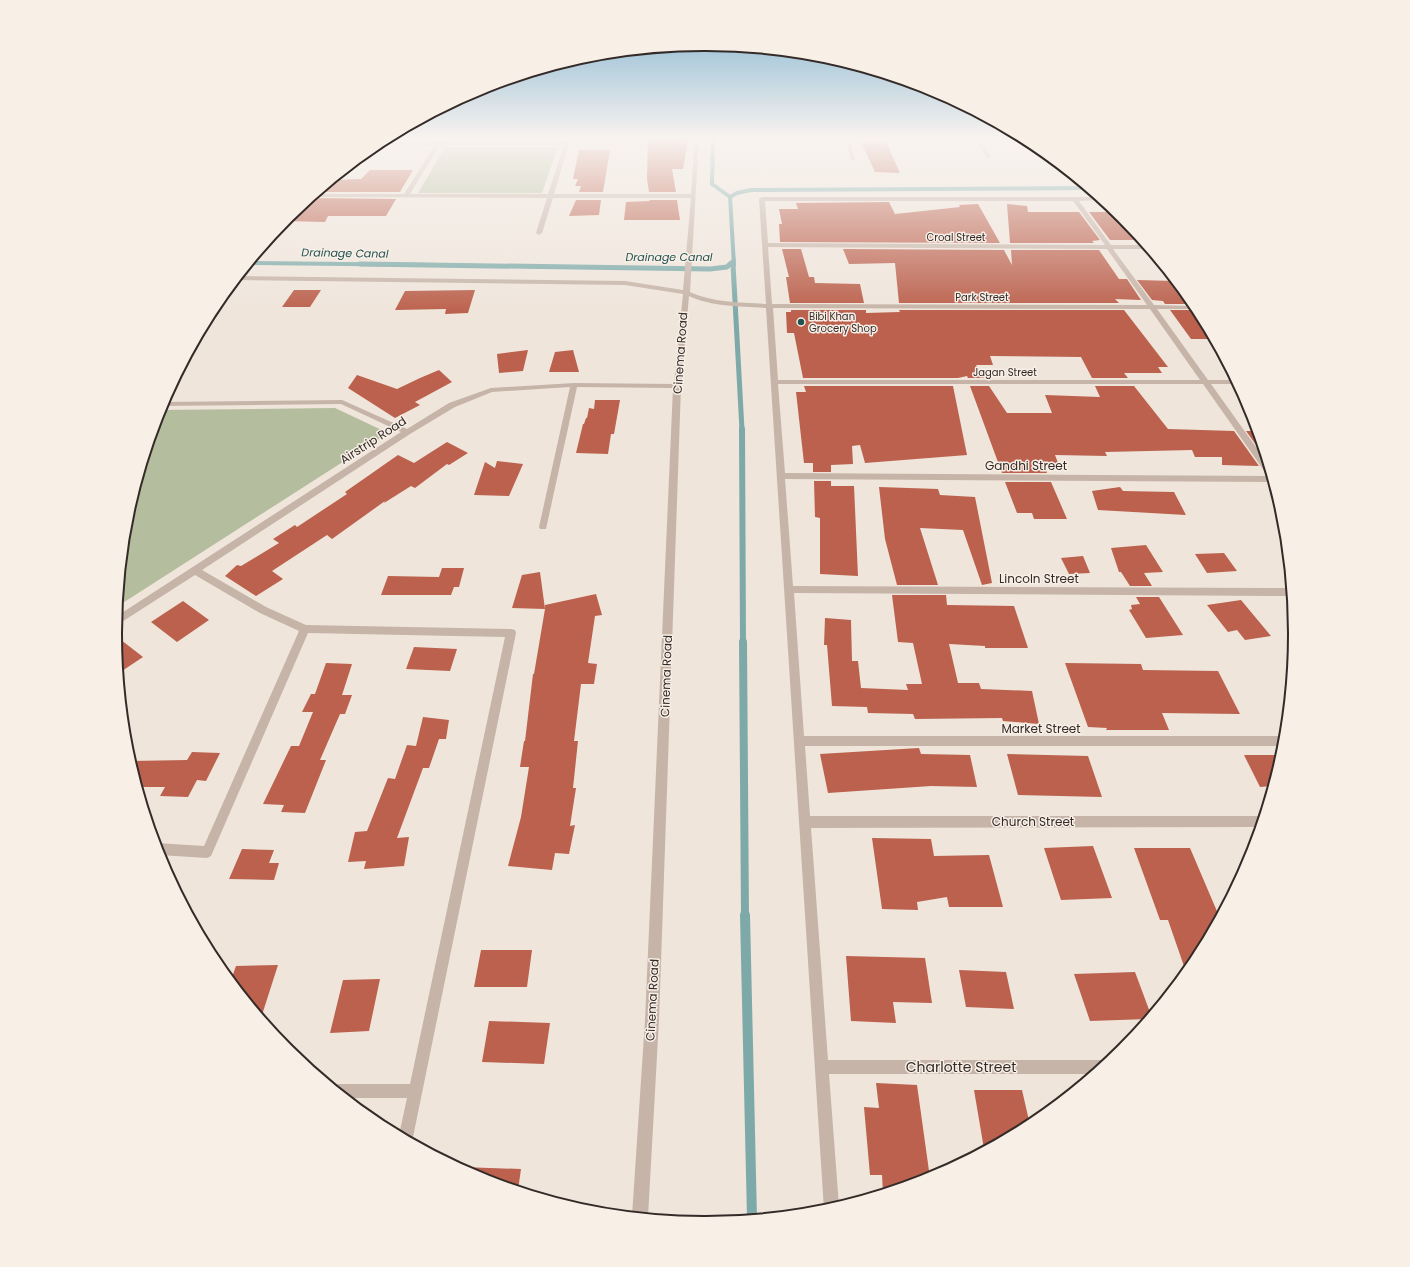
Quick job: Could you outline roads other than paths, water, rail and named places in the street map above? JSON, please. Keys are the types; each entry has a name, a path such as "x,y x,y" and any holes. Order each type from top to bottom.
{"street":[{"path":"539,234 551,196"},
{"name":"Cinema Road","path":"640,1212 652,1020 677,386 685,292 690,256 692,196"},
{"path":"831,1202 762,199 1092,199"},
{"path":"1076,199 1261,461"},
{"name":"Croal Street","path":"765,245 1141,247"},
{"name":"Park Street","path":"244,278 625,283 685,292 698,298 725,303 769,306 1187,307"},
{"name":"Jagan Street","path":"774,382 1230,382"},
{"path":"543,527 574,385"},
{"name":"Airstrip Road","path":"123,617 452,404 491,390 574,385 677,386"},
{"path":"170,404 342,402 408,432"},
{"name":"Gandhi Street","path":"780,476 1267,479"},
{"path":"195,570 263,610 305,629 510,633 407,1134"},
{"name":"Lincoln Street","path":"788,589 1286,592"},
{"path":"164,849 207,852 305,629"},
{"name":"Market Street","path":"799,741 1277,741"},
{"name":"Church Street","path":"804,822 1257,821"},
{"name":"Charlotte Street","path":"821,1067 1093,1067"},
{"path":"344,1091 416,1091"}],"waterway":[{"name":"Drainage Canal","path":"730,197 734,260"},
{"name":"Drainage Canal","path":"409,265 710,269 727,267 734,260"},
{"name":"Drainage Canal","path":"734,260 734,265"},
{"name":"Drainage Canal","path":"256,263 409,265"},
{"name":"Drainage Canal","path":"360,264 409,265"},
{"path":"733,264 742,430"},
{"name":"Drainage Canal","path":"409,265 437,265"},
{"path":"742,429 743,643"},
{"path":"743,642 745,916"},
{"path":"745,915 752,1214"}],"place":[{"name":"Bibi Khan Grocery Shop","path":"801,322"}]}
